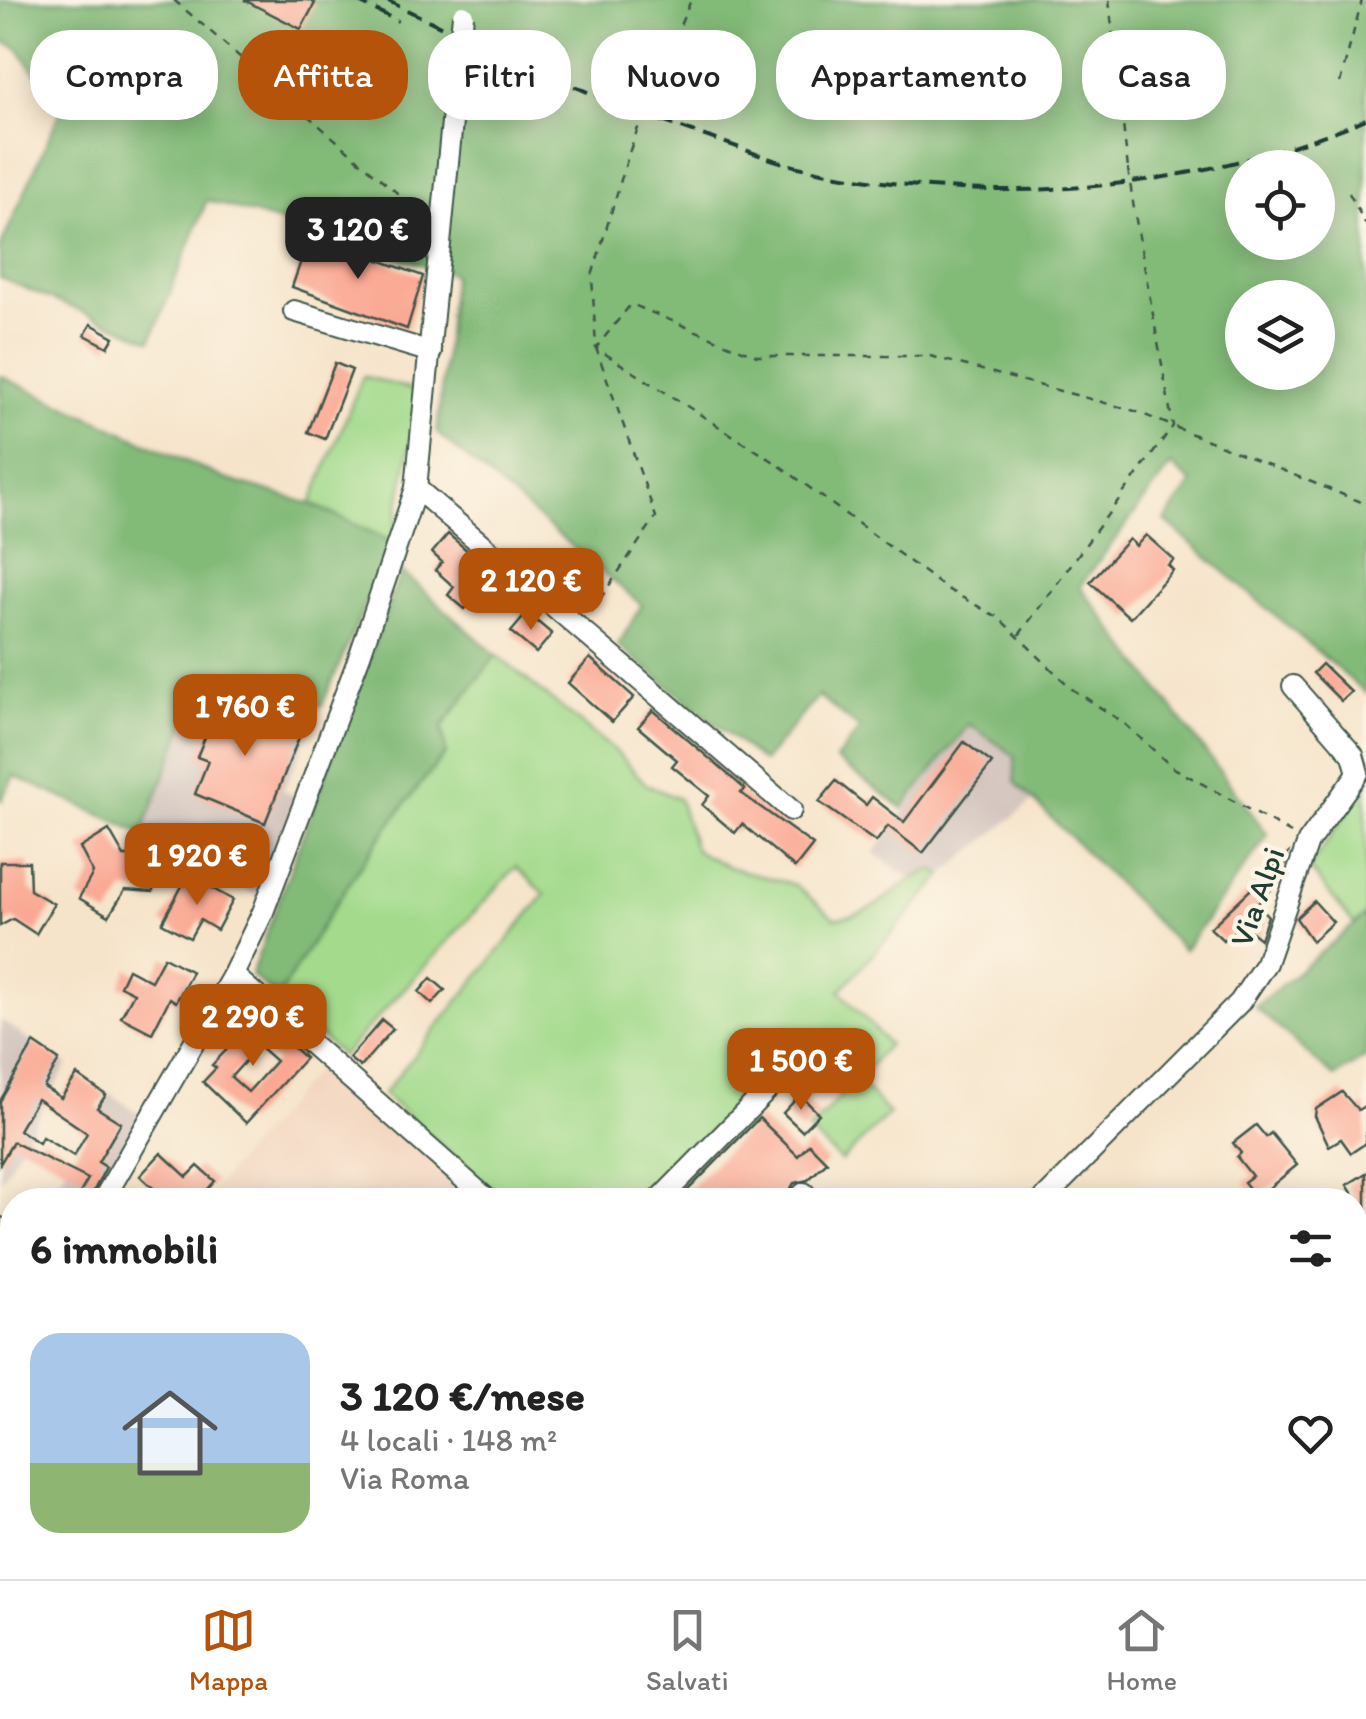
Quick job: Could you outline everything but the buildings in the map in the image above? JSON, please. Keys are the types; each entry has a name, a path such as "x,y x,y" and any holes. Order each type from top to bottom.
{"street":[{"path":"110,1188 233,975 263,912 340,710 416,488 464,7"},
{"path":"294,311 431,352"},
{"path":"416,488 791,810"},
{"name":"Via Alpi","path":"1055,1188 1240,1002 1266,963 1308,842 1358,774 1358,764 1293,686"},
{"path":"233,975 474,1188"},
{"path":"671,1188 784,1073"}],"path":[{"path":"174,0 443,233"},
{"path":"580,628 656,517 596,348 592,276 630,150 692,0"},
{"path":"1018,636 1172,426 1128,169 1109,0"},
{"path":"1340,83 1362,0"},
{"path":"1349,193 1366,224"},
{"path":"596,348 631,304 757,356 930,356 1135,410 1366,504"},
{"path":"596,348 776,463 947,589 998,618 1072,688 1124,724 1172,767 1308,842"}],"shaded area":[{"path":"204,675 322,705 283,790 297,797 258,896 142,833"},
{"path":"968,724 1015,756 1015,782 1033,801 943,875 932,870 909,878 874,853"},
{"path":"0,1020 67,1065 0,1182"},
{"path":"323,1062 465,1188 214,1188"},
{"path":"110,1093 141,1115 100,1188 55,1188"}],"green space":[{"path":"0,0 1366,0 1366,693 1165,521 1192,483 1171,465 1080,586 1268,835 1184,950 1015,782 1015,756 969,724 903,808 836,760 860,729 818,696 763,762 618,645 642,605 437,433 453,274 207,200 151,340 0,278 0,248 57,120 218,120 218,30 30,30 30,65 18,48 0,40"},
{"path":"0,376 225,479 311,504 392,542 322,705 204,675 142,833 14,776 0,802"},
{"path":"363,376 420,392 392,542 311,504"},
{"path":"401,571 496,655 442,727 446,753 378,841 278,997 251,975"},
{"path":"496,655 616,752 647,785 679,799 695,850 729,867 795,885 834,918 864,912 932,870 943,875 840,991 888,1044 858,1080 889,1114 841,1161 809,1131 841,1096 788,1047 656,1188 491,1188 383,1094 545,894 516,867 342,1056 278,997 378,841 446,754 442,727"},
{"path":"1366,785 1366,915 1354,924 1309,868"},
{"path":"1366,915 1366,1057 1334,1077 1255,1007"}],"railway":[{"path":"355,0 398,21"},
{"path":"386,0 548,75 672,125 784,163 878,181 1020,190 1162,177 1299,144 1366,119"}]}
